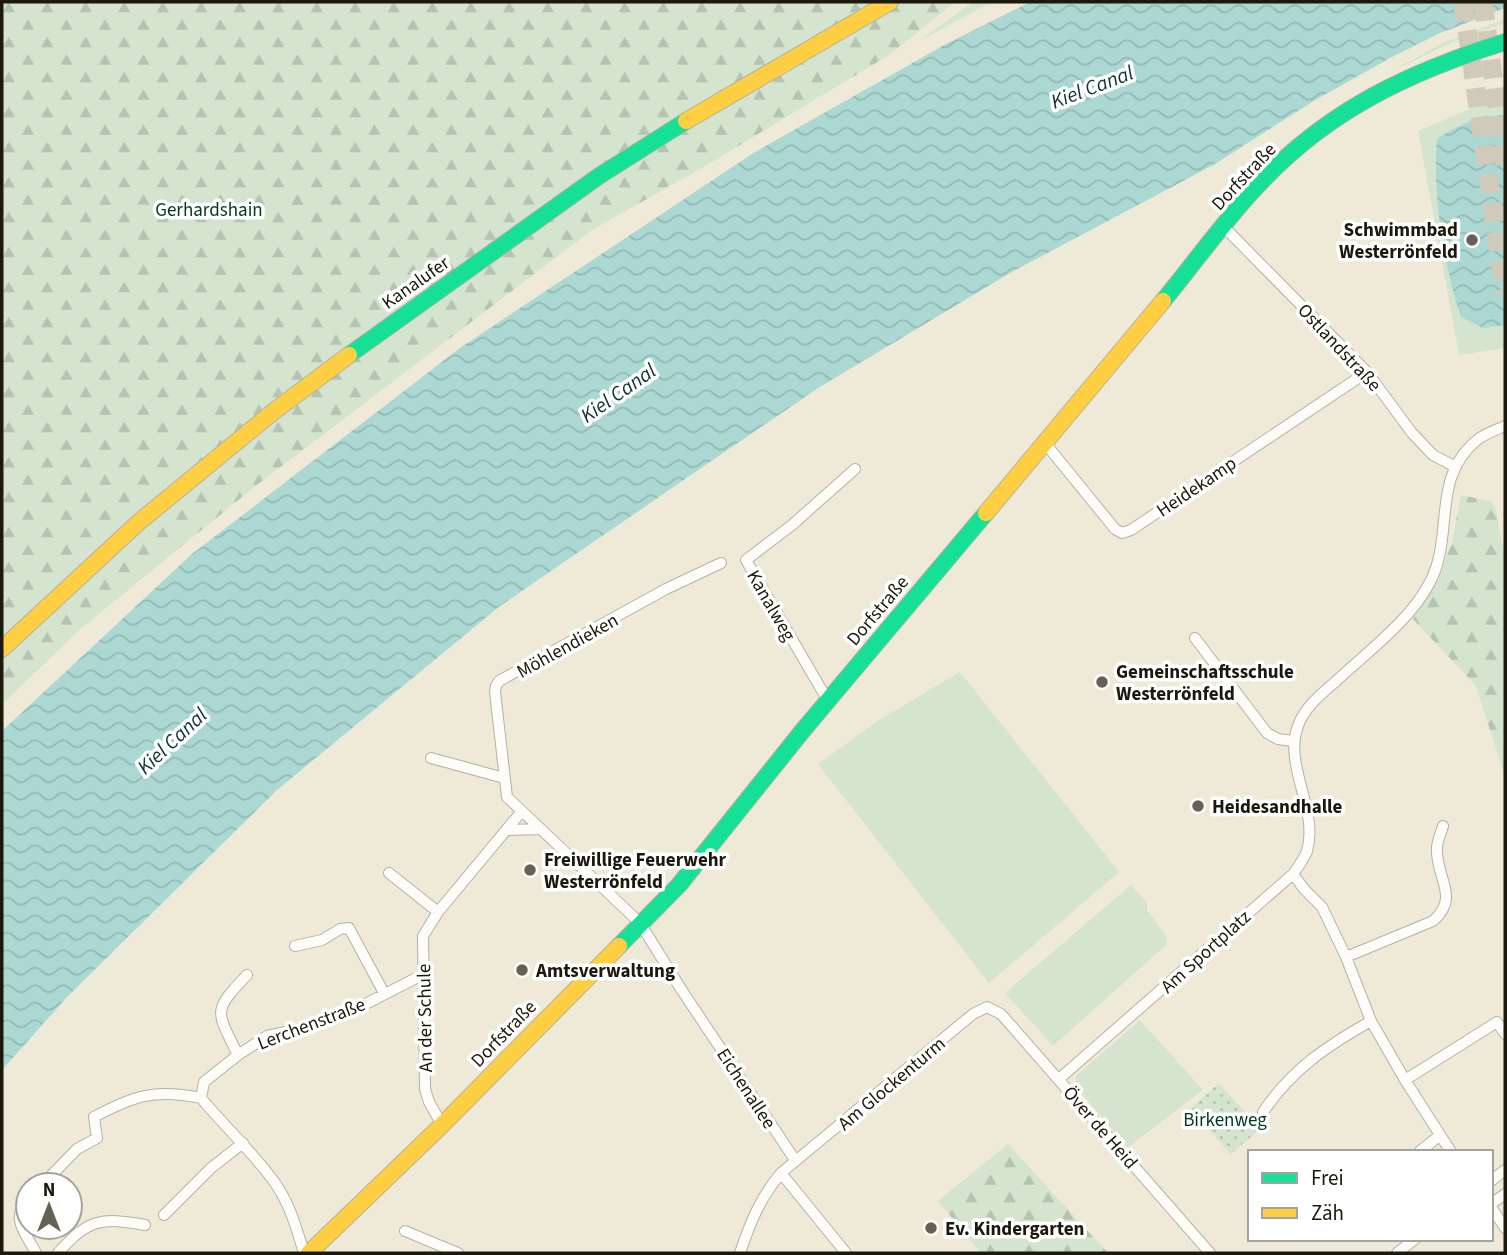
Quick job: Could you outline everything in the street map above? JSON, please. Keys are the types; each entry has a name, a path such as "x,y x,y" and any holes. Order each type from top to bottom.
{"street":[{"name":"Kanalufer","path":"2,649 139,522 273,412 368,341 599,176 726,96 890,2"},
{"name":"Dorfstraße","path":"309,1253 442,1125 680,885 828,701 1262,181 1315,133 1384,88 1441,63 1505,42"},
{"name":"Ostlandstraße","path":"1224,227 1367,372 1412,433 1433,455 1454,466"},
{"name":"Heidekamp","path":"1045,443 1115,529 1122,533 1131,530 1367,372"},
{"path":"1195,638 1267,733 1278,739 1293,741 1298,723 1314,701 1407,615 1430,583 1439,555 1448,488 1454,466 1478,439 1505,426"},
{"name":"Kanalweg","path":"828,701 746,560 792,525 855,469"},
{"name":"Möhlendieken","path":"541,829 506,797 495,692 499,681 666,589 721,563"},
{"name":"Am Sportplatz","path":"1059,1079 1293,874 1306,854 1310,833 1293,741"},
{"path":"431,758 504,778"},
{"name":"An der Schule","path":"442,1125 425,1089 423,936 439,912 522,811"},
{"path":"1346,957 1433,921 1442,913 1446,900 1436,849 1443,826"},
{"path":"508,830 541,829"},
{"name":"Eichenallee","path":"541,829 640,923 794,1160"},
{"path":"389,873 439,912"},
{"path":"1293,874 1322,907 1346,957 1371,1021 1450,1150"},
{"name":"Lerchenstraße","path":"295,946 322,940 340,929 349,928 384,993"},
{"name":"Lerchenstraße","path":"201,1098 204,1082 267,1036 296,1030 348,1013 424,974"},
{"name":"Lerchenstraße","path":"238,1055 221,1019 221,1004 247,975"},
{"name":"Över de Heid","path":"987,1007 1002,1014 1210,1253"},
{"name":"Am Glockenturm","path":"794,1160 844,1123 973,1013 987,1007"},
{"path":"1263,1112 1279,1088 1325,1048 1371,1021"},
{"path":"1405,1080 1497,1022 1505,1034"},
{"path":"56,1171 77,1149 97,1138 94,1117 101,1113 142,1096 170,1092 201,1098 243,1143 277,1186 296,1225 304,1253"},
{"path":"1422,1150 1439,1136"},
{"path":"164,1214 211,1168 243,1143"},
{"path":"740,1253 754,1214 766,1192 794,1160"},
{"path":"782,1173 846,1253"},
{"path":"1493,1208 1505,1228"},
{"path":"58,1253 76,1233 93,1224 112,1219 145,1225"},
{"path":"405,1231 458,1253"},
{"path":"1397,1253 1412,1241"}],"green space":[{"name":"Gerhardshain","path":"2,2 954,2 889,55 707,165 592,230 253,488 78,631 2,705","holes":["452,289 453,292 358,360 356,358"]},
{"path":"973,2 992,2 919,41"},
{"path":"1505,19 1505,23 1462,38 1390,72 1445,42"},
{"name":"Schwimmbad Westerrönfeld","path":"1505,94 1505,348 1459,355 1418,131"},
{"path":"1461,495 1490,501 1495,506 1505,559 1505,777 1476,686 1413,619 1438,579 1452,542"},
{"path":"960,672 1119,872 989,983 818,764 879,720"},
{"path":"1131,885 1147,903 1147,910 1167,937 1166,945 1053,1046 1005,993"},
{"path":"1140,1020 1203,1090 1127,1148 1076,1086 1076,1076"},
{"name":"Birkenweg","path":"1219,1083 1260,1129 1231,1154 1190,1109"},
{"path":"1008,1144 1108,1253 981,1253 938,1201"}],"water":[{"name":"Kiel Canal","path":"1030,2 1505,2 1505,8 1438,34 1390,58 1312,102 1215,164 1010,273 818,388 500,606 277,790 68,996 2,1070 2,731 192,554 460,348 755,152 946,44"},
{"name":"Schwimmbad Westerrönfeld","path":"1505,115 1505,325 1483,328 1461,317 1449,276 1438,205 1437,139 1470,122"}],"tunnel":[{"path":"1463,2 1505,294"},
{"path":"1483,2 1505,165"}],"traffic: fast":[{"path":"1163,301 1249,195 1288,156 1316,133 1374,95 1405,80 1505,42"},
{"path":"349,355 599,176 686,121"},
{"path":"619,946 679,885 804,729 986,513"}],"traffic: slow":[{"path":"686,121 890,2"},
{"path":"986,513 1163,301"},
{"path":"2,649 139,522 273,412 349,355"},
{"path":"309,1253 442,1125 619,946"}],"place":[{"name":"Schwimmbad Westerrönfeld","path":"1472,240"},
{"name":"Gemeinschaftsschule Westerrönfeld","path":"1102,682"},
{"name":"Heidesandhalle","path":"1198,806"},
{"name":"Freiwillige Feuerwehr Westerrönfeld","path":"530,870"},
{"name":"Amtsverwaltung","path":"522,970"},
{"name":"Ev. Kindergarten","path":"931,1228"}]}
